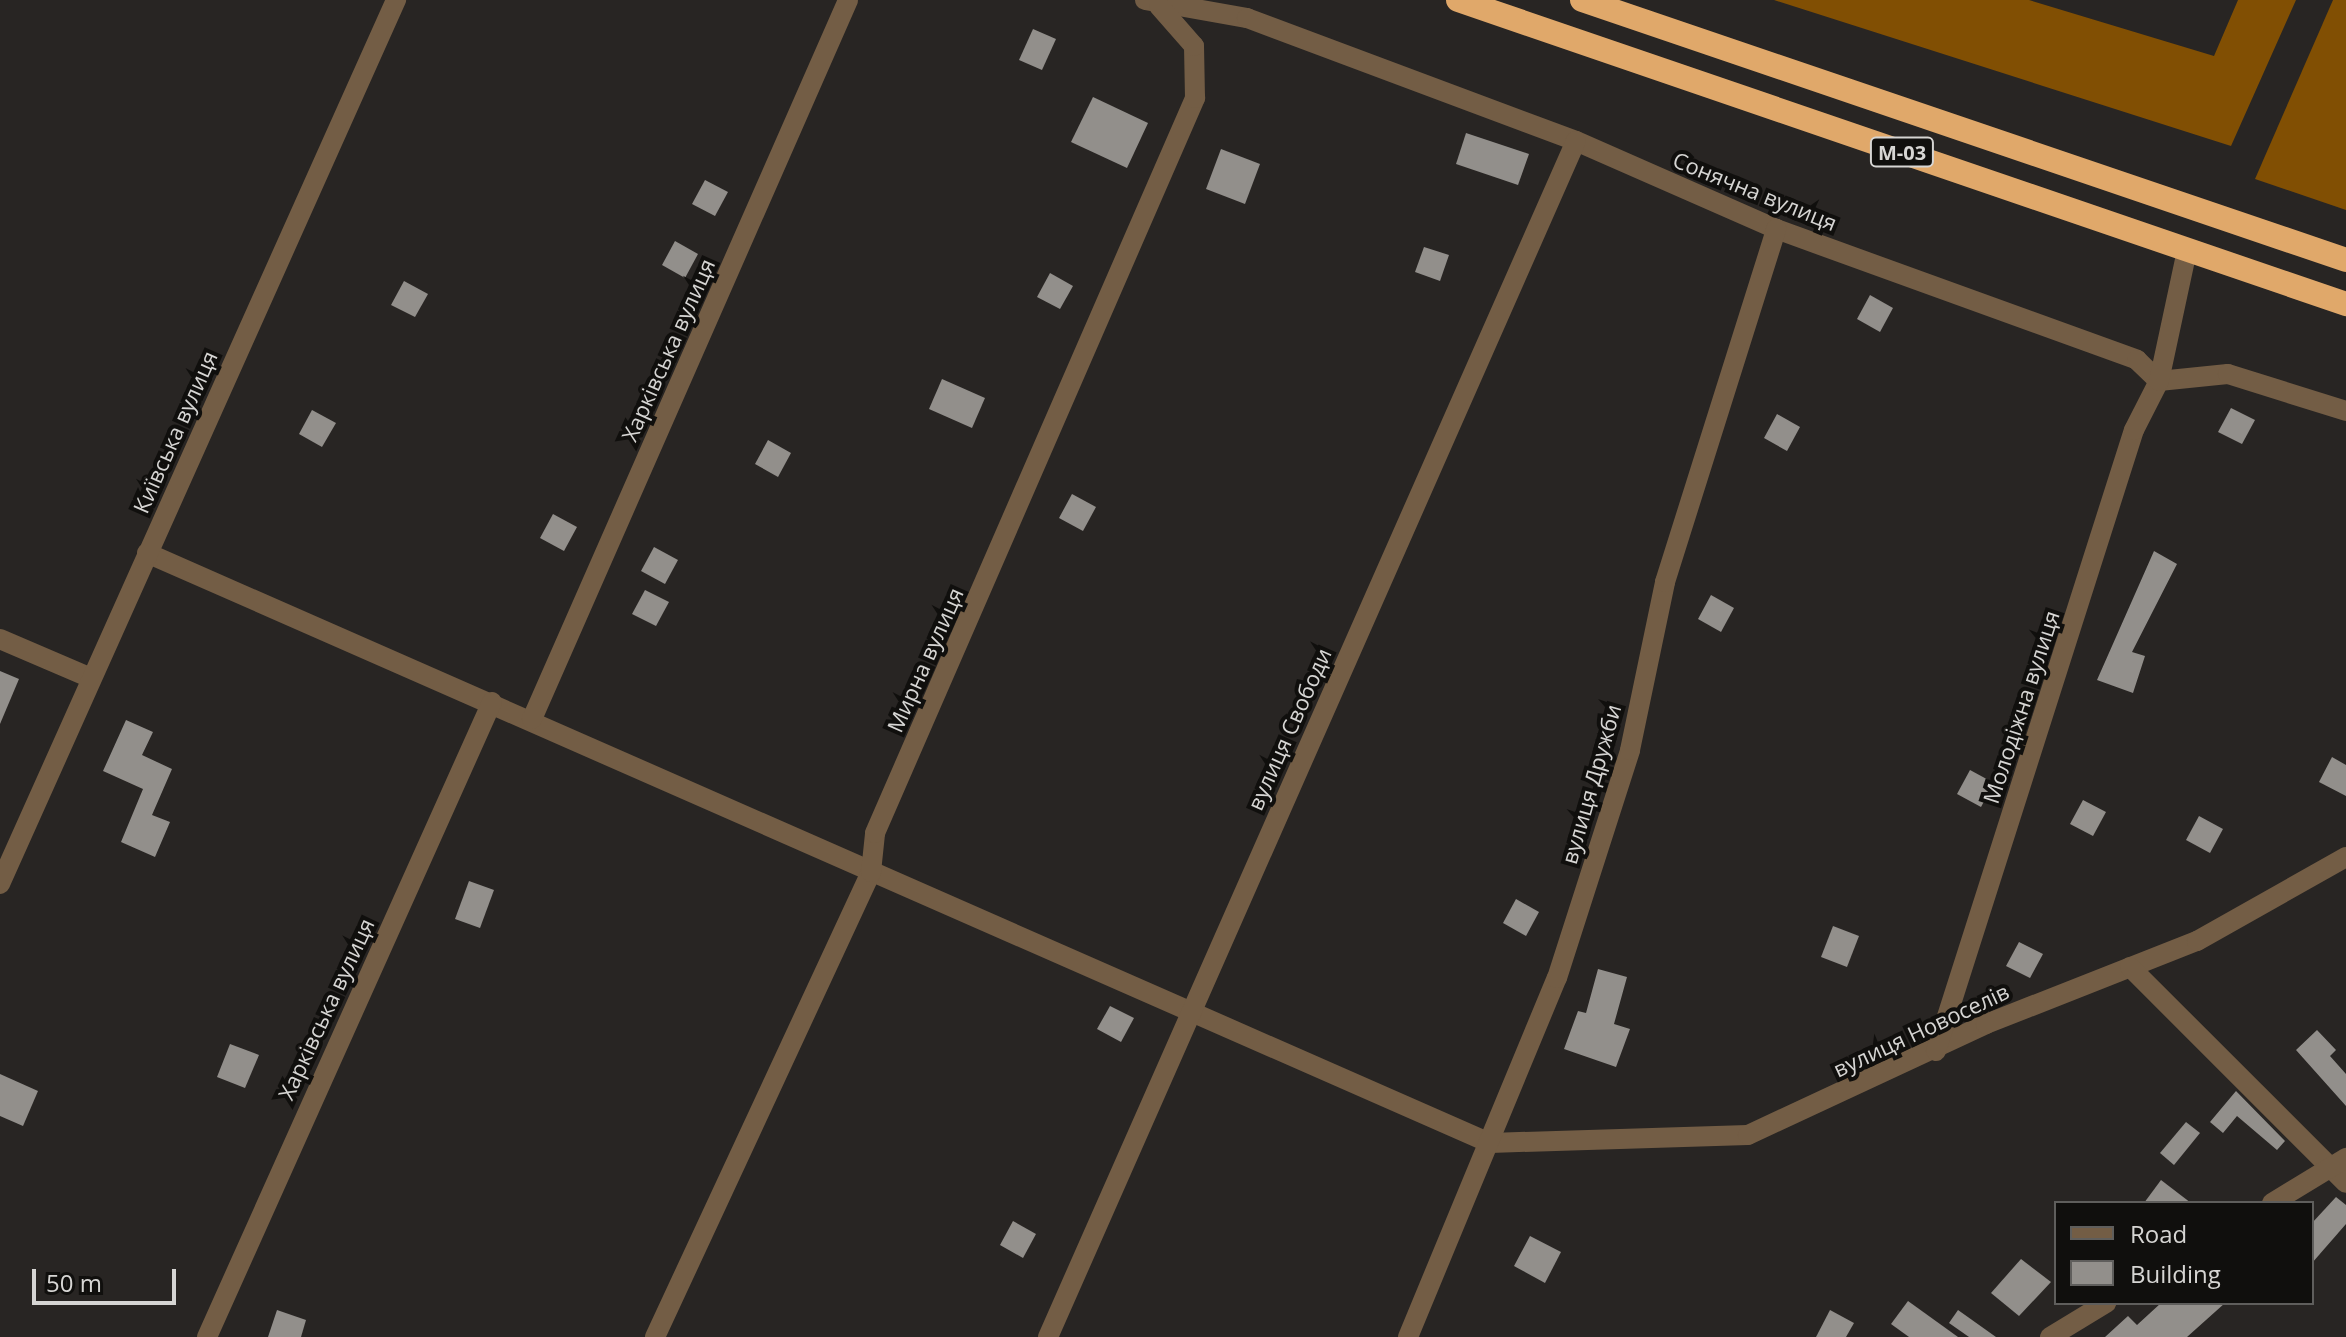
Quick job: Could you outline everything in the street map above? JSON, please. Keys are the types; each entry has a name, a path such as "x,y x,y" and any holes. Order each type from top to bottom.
{"highway":[{"name":"М-03","path":"1458,0 2346,304"},
{"name":"М-03","path":"1582,0 2346,260"}],"street":[{"name":"Київська вулиця","path":"0,884 396,0"},
{"name":"Харківська вулиця","path":"532,719 848,0"},
{"name":"Сонячна вулиця","path":"1152,3 1247,18 1576,141 1776,229 2137,360 2159,381"},
{"name":"Мирна вулиця","path":"655,1337 871,872 875,833 1195,98 1194,46 1152,3"},
{"name":"вулиця Свободи","path":"1048,1337 1576,141"},
{"name":"вулиця Дружби","path":"1408,1337 1557,978 1630,750 1665,582 1776,229"},
{"name":"Молодіжна вулиця","path":"1936,1051 2134,430 2159,381 2187,250"},
{"path":"2159,381 2228,374 2346,411"},
{"path":"147,553 532,719 871,872 1490,1143"},
{"path":"0,639 91,678"},
{"name":"Харківська вулиця","path":"207,1337 492,702"},
{"name":"вулиця Новоселів","path":"1490,1143 1748,1135 2130,967 2197,941 2346,857"},
{"path":"2130,967 2338,1163 2346,1183"},
{"path":"2275,1201 2338,1163"},
{"path":"2050,1337 2103,1305"}],"shaded area":[{"path":"1774,0 2029,0 2214,56 2238,0 2296,0 2231,146"},
{"path":"2333,0 2346,0 2346,210 2255,179"}],"building":[{"path":"1033,29 1056,39 1042,70 1019,60"},
{"path":"1093,97 1148,123 1127,168 1071,142"},
{"path":"1466,133 1529,154 1518,185 1456,164"},
{"path":"1221,149 1260,164 1245,204 1206,189"},
{"path":"705,180 728,192 715,216 692,204"},
{"path":"675,241 698,254 685,278 662,265"},
{"path":"1424,247 1449,255 1440,281 1415,272"},
{"path":"1050,273 1073,286 1060,309 1037,297"},
{"path":"404,281 428,294 415,317 391,305"},
{"path":"1870,295 1893,308 1880,332 1857,319"},
{"path":"942,379 985,398 972,428 929,409"},
{"path":"2231,408 2255,420 2242,444 2218,432"},
{"path":"312,410 336,423 322,447 299,434"},
{"path":"1777,414 1800,427 1787,451 1764,438"},
{"path":"768,440 791,453 778,477 755,464"},
{"path":"1072,494 1096,507 1083,531 1059,518"},
{"path":"553,514 577,527 564,551 540,538"},
{"path":"654,547 678,560 665,584 641,571"},
{"path":"2154,551 2177,564 2132,652 2145,656 2133,693 2097,680"},
{"path":"645,590 669,602 656,626 632,614"},
{"path":"1711,595 1734,608 1721,632 1698,619"},
{"path":"0,671 19,679 0,724"},
{"path":"126,720 153,732 142,755 172,769 152,815 170,822 155,857 121,842 143,789 103,771"},
{"path":"2332,757 2346,765 2346,796 2319,782"},
{"path":"1970,770 1994,783 1981,807 1957,794"},
{"path":"2083,800 2106,812 2093,836 2070,824"},
{"path":"2199,816 2223,829 2210,853 2186,840"},
{"path":"469,881 494,890 480,928 455,919"},
{"path":"1516,899 1539,912 1526,936 1503,923"},
{"path":"1833,926 1859,936 1847,967 1821,957"},
{"path":"2019,942 2043,954 2030,978 2006,966"},
{"path":"1598,969 1627,977 1614,1024 1630,1029 1616,1067 1564,1049 1578,1011 1586,1013"},
{"path":"1110,1006 1134,1018 1121,1042 1097,1029"},
{"path":"2317,1030 2336,1050 2330,1056 2346,1074 2346,1106 2296,1050"},
{"path":"230,1044 259,1055 245,1088 217,1077"},
{"path":"0,1074 38,1091 23,1126 0,1116"},
{"path":"2236,1091 2285,1141 2277,1150 2237,1116 2223,1133 2210,1122"},
{"path":"2186,1122 2200,1133 2174,1165 2160,1153"},
{"path":"2161,1180 2188,1201 2145,1201"},
{"path":"2336,1197 2346,1205 2346,1224 2314,1261 2314,1221"},
{"path":"1013,1221 1036,1234 1023,1258 1000,1245"},
{"path":"1530,1236 1561,1252 1545,1283 1514,1266"},
{"path":"2021,1259 2051,1282 2019,1316 1991,1293"},
{"path":"1908,1301 1958,1337 1909,1337 1891,1324"},
{"path":"2159,1305 2223,1305 2187,1337 2105,1337 2128,1316 2137,1325"},
{"path":"277,1310 306,1320 301,1337 268,1337"},
{"path":"1830,1310 1854,1323 1846,1337 1816,1337"},
{"path":"1958,1310 1996,1337 1969,1337 1949,1323"}]}
